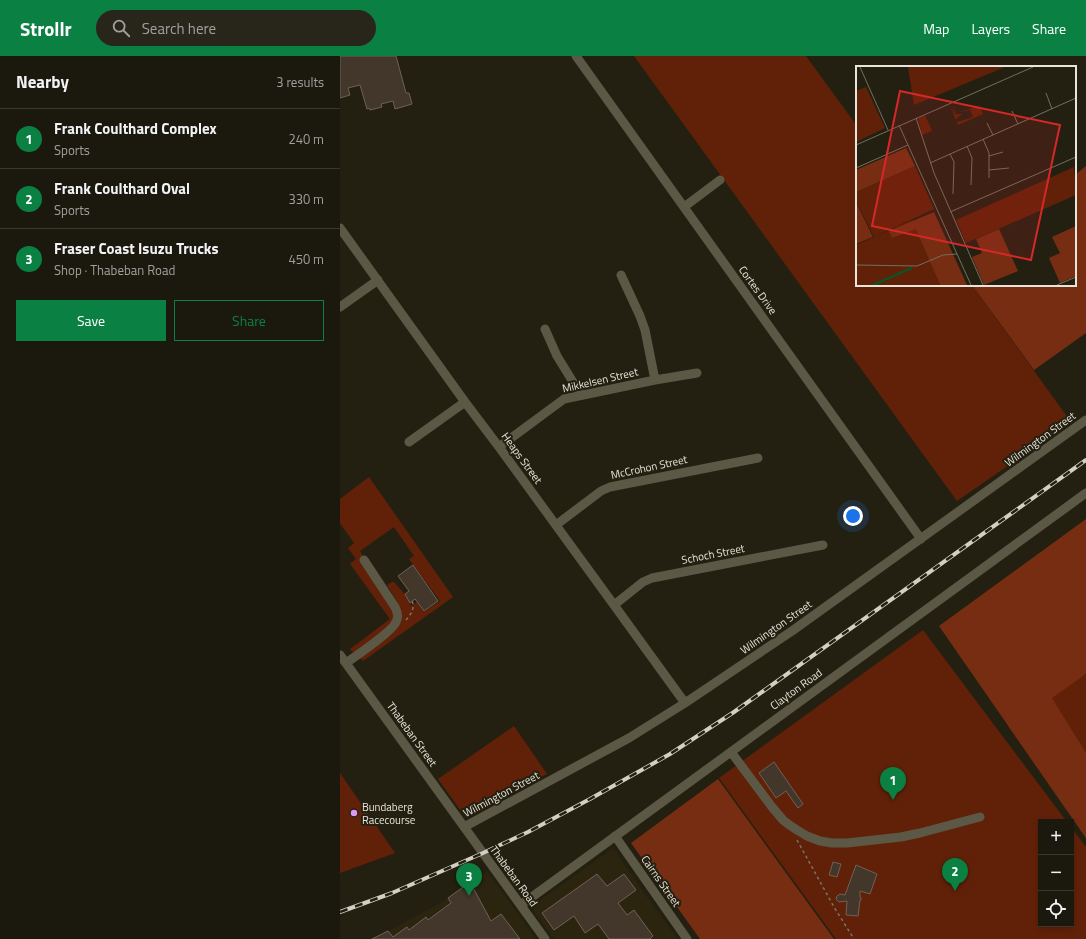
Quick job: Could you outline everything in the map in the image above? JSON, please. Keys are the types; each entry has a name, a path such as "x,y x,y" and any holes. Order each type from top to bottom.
{"street":[{"name":"Cortes Drive","path":"576,56 921,539"},
{"path":"684,207 720,180"},
{"name":"Heaps Street","path":"340,228 685,703"},
{"path":"621,275 637,308 645,330 655,380"},
{"path":"340,307 378,280"},
{"path":"545,329 557,356 581,395"},
{"name":"Mikkelsen Street","path":"499,447 564,399 697,373"},
{"path":"409,442 465,402"},
{"name":"Wilmington Street","path":"464,827 629,738 685,703 792,631 1086,420"},
{"name":"McCrohon Street","path":"556,525 601,491 610,487 758,458"},
{"name":"Clayton Road","path":"521,906 1086,493"},
{"name":"Schoch Street","path":"614,605 643,582 652,578 823,545"},
{"path":"346,664 391,629 397,621 397,611 364,560"},
{"name":"Thabeban Street","path":"340,655 464,827"},
{"path":"731,752 783,820 807,836 820,841 847,843 901,837 980,817"},
{"name":"Thabeban Road","path":"464,827 545,939"},
{"name":"Cairns Street","path":"615,836 687,939"}],"path":[{"path":"395,624 406,620 411,614 413,604 412,601"},
{"path":"795,838 854,939"}],"shaded area":[{"path":"634,56 806,56 856,125 856,286 973,286 1071,422 957,501"},
{"path":"1086,166 1086,333 1034,370 973,286 1076,286 1076,174"},
{"path":"369,477 453,597 363,661 359,656 388,635 394,623 353,653 350,649 390,619 350,564 356,559 348,548 354,543 340,523 340,499","holes":["394,527 414,556 409,559 440,601 424,612 417,602 411,606 404,593 394,582 392,582 387,585 398,603 400,611 394,623 394,610 360,551"]},
{"path":"1086,519 1086,674 1052,698 1086,753 1086,838 1074,819 939,626"},
{"path":"923,630 1065,819 1038,819 1038,927 1074,927 1074,831 1086,847 1086,939 836,939 719,778"},
{"path":"1086,674 1086,838 1074,819 1008,726"},
{"path":"514,726 547,774 471,813 467,814 461,811 438,779"},
{"name":"Bundaberg Racecourse","path":"340,773 395,853 340,873"},
{"path":"718,779 834,939 700,939 631,843"},
{"path":"613,848 678,939 554,939 535,913 533,908 535,904"},
{"path":"487,871 536,939 370,939 444,901"}],"building":[{"path":"340,56 396,56 406,93 409,93 412,104 395,109 393,101 381,104 382,107 370,110 369,108 367,109 360,85 348,88 350,95 340,98"},
{"path":"413,565 438,601 424,611 415,599 410,603 405,594 409,591 398,576"},
{"path":"774,762 803,804 798,808 786,791 776,798 759,773"},
{"path":"833,862 841,864 837,877 829,875"},
{"path":"856,865 877,874 870,894 860,891 861,900 858,916 846,915 847,901 839,902 836,899 840,894 845,895"},
{"path":"597,874 607,886 624,874 636,890 618,903 627,915 634,910 653,936 650,939 609,939 598,924 585,933 574,916 554,930 542,913"},
{"path":"470,882 491,921 501,914 520,939 372,939 388,931 393,937 407,927 409,930 426,917 428,920 451,903 448,898"}],"railway":[{"path":"340,912 392,893 528,832 670,754 734,712 1086,460"}],"place":[{"name":"Frank Coulthard Complex","path":"893,800"},
{"name":"Bundaberg Racecourse","path":"354,813"},
{"name":"Frank Coulthard Oval","path":"955,891"},
{"name":"Fraser Coast Isuzu Trucks","path":"469,896"}]}
